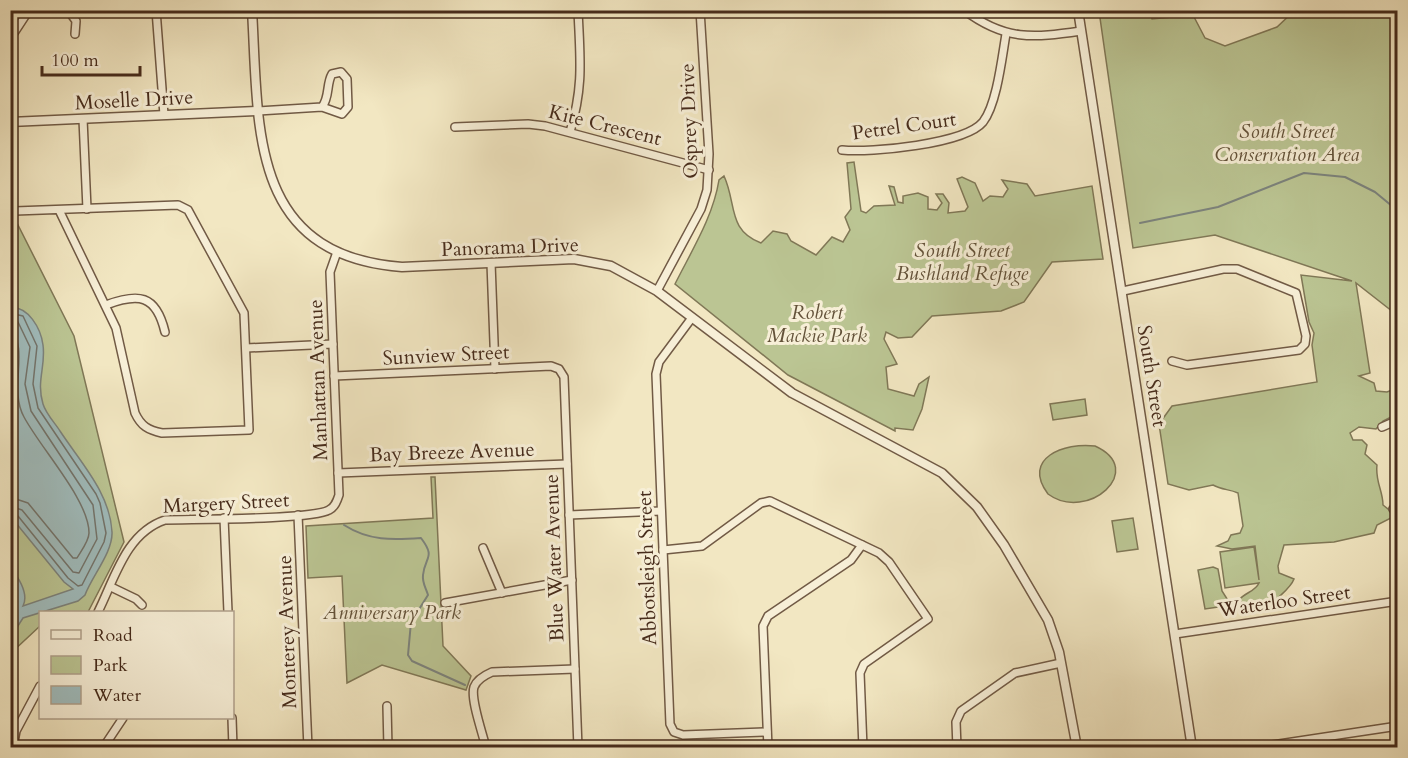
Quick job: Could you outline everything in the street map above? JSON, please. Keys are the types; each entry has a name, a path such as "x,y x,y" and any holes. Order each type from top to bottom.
{"street":[{"path":"10,39 29,10"},
{"path":"68,10 76,21 75,34"},
{"path":"156,10 164,115"},
{"name":"Panorama Drive","path":"252,10 258,111 264,159 276,189 302,226 337,252 380,265 402,267 574,259 594,261 628,273 657,291 691,319 792,393 921,460 959,488 977,507 1038,600 1056,641 1077,747"},
{"path":"570,132 580,98 578,10"},
{"name":"Osprey Drive","path":"657,291 701,209 709,170 700,10"},
{"path":"964,10 977,20 1006,34 1041,37 1081,31"},
{"name":"South Street","path":"1078,10 1192,747"},
{"name":"Petrel Court","path":"842,150 862,152 955,138 971,133 984,122 991,105 1006,34"},
{"path":"258,111 322,107 342,114 346,111 347,79 341,72 332,74 329,78 327,101 322,107"},
{"name":"Moselle Drive","path":"10,122 258,111"},
{"path":"83,119 87,208"},
{"name":"Kite Crescent","path":"455,127 528,124 570,132 709,170"},
{"path":"15,212 87,208 178,206 188,210 242,304 249,430 162,433 150,430 140,423 135,413 116,328 59,210"},
{"name":"Manhattan Avenue","path":"334,507 339,495 330,272 337,252"},
{"path":"491,263 495,369"},
{"path":"1123,291 1230,268 1290,289 1298,297 1306,336 1305,344 1299,350 1187,365 1172,361"},
{"path":"106,305 133,296 141,297 155,308 162,318 165,332"},
{"name":"Abbotsleigh Street","path":"691,319 657,368 670,724 674,732 683,735 767,732"},
{"path":"246,348 333,344"},
{"name":"Sunview Street","path":"334,376 551,366 559,369"},
{"name":"Blue Water Avenue","path":"559,369 564,377 578,747"},
{"path":"1382,427 1398,420"},
{"name":"Bay Breeze Avenue","path":"338,473 567,464"},
{"path":"663,550 702,546 761,502 770,501 862,545 889,562 928,619 864,664 860,673 863,747"},
{"name":"Margery Street","path":"98,611 133,541 150,525 165,520 323,513 334,507"},
{"path":"569,515 661,511"},
{"name":"Monterey Avenue","path":"298,515 308,747"},
{"path":"224,518 228,611"},
{"path":"768,747 763,626 768,616 851,560 862,545"},
{"path":"483,548 502,592"},
{"path":"445,603 572,580"},
{"path":"111,586 136,598 142,605"},
{"name":"Waterloo Street","path":"1175,634 1398,601"},
{"path":"957,747 956,722 961,711 1015,673 1061,663"},
{"path":"486,747 474,696 474,686 481,677 492,672 575,669"},
{"path":"13,747 20,722 39,688"},
{"path":"387,706 388,747"},
{"path":"114,747 104,745 122,719"},
{"path":"232,719 233,747"},
{"path":"1251,747 1398,726"}],"green space":[{"name":"South Street Conservation Area","path":"1099,11 1150,11 1152,19 1193,15 1205,38 1225,46 1277,27 1294,11 1397,11 1397,315 1356,283 1370,373 1359,376 1374,383 1376,391 1387,392 1397,388 1397,414 1383,421 1376,429 1359,427 1350,433 1353,440 1362,440 1367,445 1365,454 1377,465 1383,505 1393,513 1391,518 1377,525 1374,533 1334,542 1284,545 1278,566 1279,573 1294,579 1269,608 1246,607 1239,600 1259,583 1225,588 1220,552 1254,547 1259,580 1255,546 1232,549 1217,546 1228,541 1231,535 1240,533 1243,526 1238,493 1213,485 1189,490 1168,484 1159,424 1172,406 1317,382 1312,345 1314,333 1309,322 1301,275 1352,281 1215,235 1133,248"},
{"path":"854,162 861,211 866,213 874,206 895,205 889,186 894,187 898,202 903,203 903,196 918,193 928,197 928,209 937,210 942,203 936,194 943,194 949,203 948,213 965,211 968,207 957,179 962,177 975,183 983,201 990,196 1003,197 1008,189 1002,180 1027,184 1035,196 1092,186 1103,259 1052,262 1024,302 1001,311 932,316 912,337 898,338 886,332 884,339 897,364 886,367 888,389 914,396 919,384 929,377 922,409 913,430 895,428 895,431 788,375 675,284 707,220 719,180 724,176 738,223 750,238 761,243 773,231 787,234 791,241 816,255 832,237 843,242 850,230 845,217 851,209 847,163"},
{"path":"10,207 13,207 15,219 74,336 124,542 89,611 39,611 39,627 11,653"},
{"path":"1085,399 1087,415 1053,420 1050,404"},
{"path":"1083,445 1095,446 1110,456 1116,468 1114,479 1106,490 1094,498 1079,502 1063,501 1048,494 1041,481 1040,471 1043,462 1060,450"},
{"name":"Anniversary Park","path":"431,477 435,477 443,646 471,676 466,690 382,665 347,683 342,576 308,578 306,526 433,518"},
{"path":"1133,518 1138,549 1117,552 1112,521"},
{"path":"1213,567 1218,569 1222,591 1229,602 1225,606 1205,609 1198,570"},
{"path":"667,741 672,743 720,741 720,747 627,747 627,744"}],"water":[{"path":"10,308 17,308 28,314 40,332 44,353 40,388 43,404 48,415 100,491 106,504 112,532 106,556 85,595 78,601 39,611 39,613 23,618 11,637 11,568 24,591 23,606 73,589 64,582 11,517"}],"waterway":[{"path":"1398,129 1391,147 1398,195"},
{"path":"1140,223 1218,207 1304,173 1345,177 1375,192 1398,211"},
{"path":"344,525 372,537 421,538 429,553 423,578 428,595 411,622 408,655 412,661 465,685"}],"park label":[{"name":"South Street Bushland Refuge","path":"962,262"},
{"name":"Robert Mackie Park","path":"817,324"}]}
